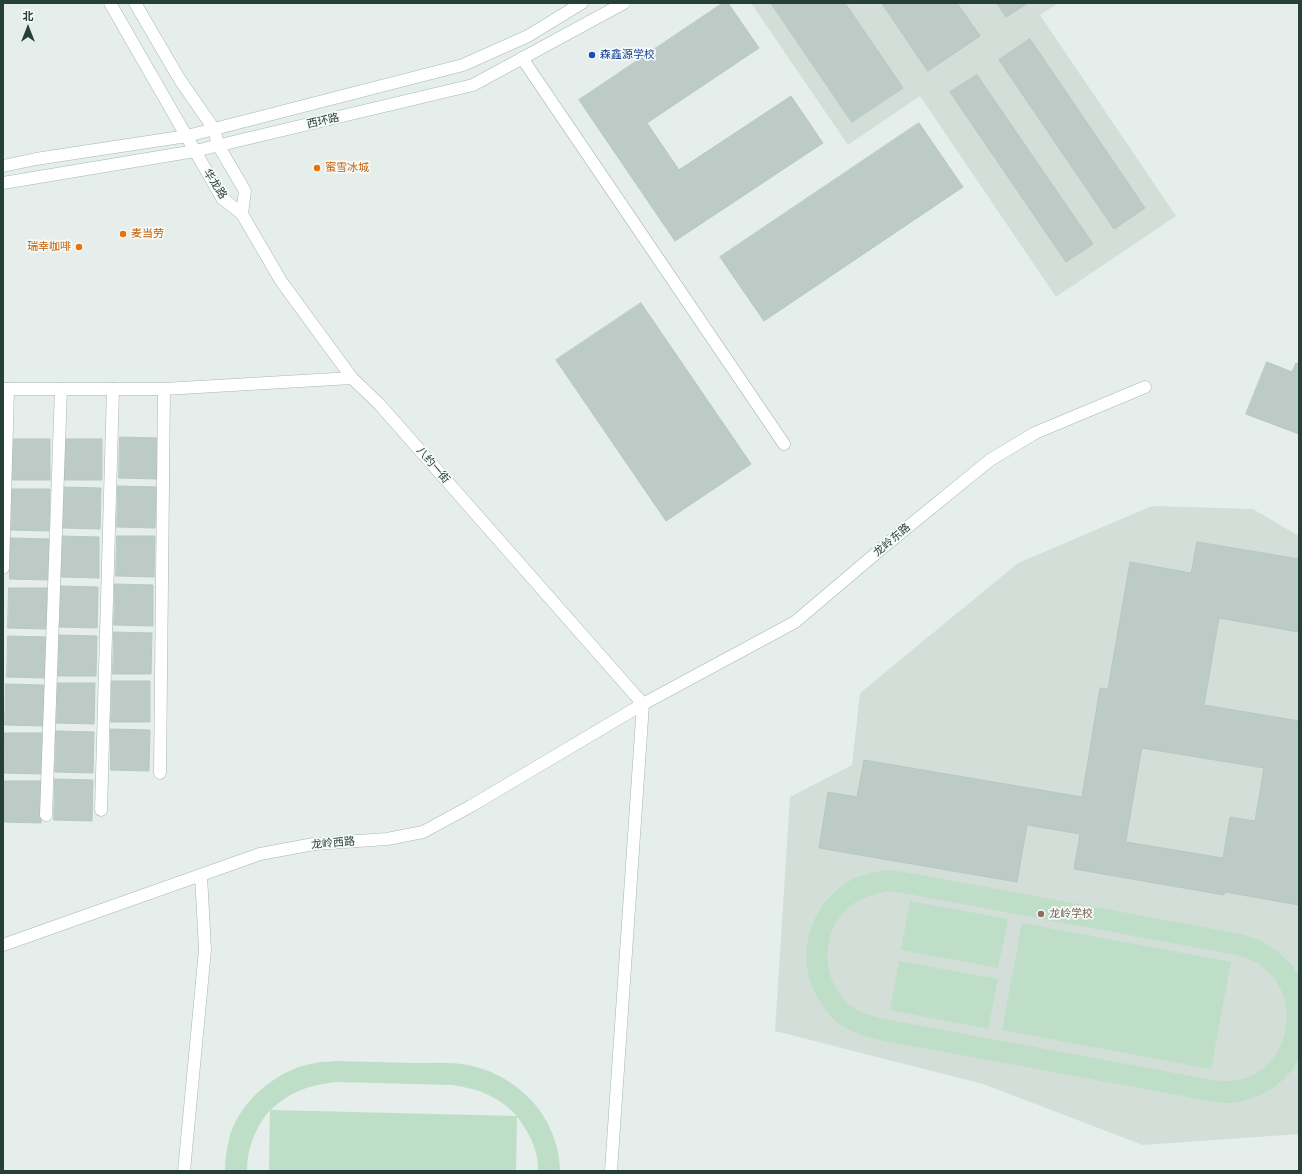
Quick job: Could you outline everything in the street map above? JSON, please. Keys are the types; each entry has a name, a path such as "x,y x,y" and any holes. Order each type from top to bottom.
{"street":[{"name":"华龙路","path":"110,3 222,198 242,214"},
{"name":"华龙路","path":"135,3 180,80 214,129 218,145 245,191 242,214"},
{"name":"西环路","path":"3,166 36,159 186,136 463,65 528,36 582,3"},
{"name":"西环路","path":"3,183 195,151 473,85 624,3"},
{"path":"522,58 784,444"},
{"name":"八约一街","path":"242,214 281,281 352,378 380,404 643,704"},
{"path":"3,568 6,389 164,390 352,378"},
{"name":"龙岭东路","path":"643,704 795,622 886,544 990,460 1035,433 1145,387"},
{"path":"46,815 61,389"},
{"path":"101,810 113,389"},
{"path":"160,773 164,390"},
{"path":"611,1171 643,704"},
{"name":"龙岭西路","path":"3,945 260,854 314,844 387,839 423,832 471,806 643,704"},
{"path":"184,1171 205,950 201,875"}],"shaded area":[{"path":"751,3 1058,3 1040,15 1176,216 1056,297 920,96 848,145"},
{"name":"龙岭学校","path":"1152,506 1253,509 1299,536 1299,1134 1143,1145 983,1084 775,1031 790,797 852,765 860,693 1018,563"}],"green space":[{"path":"886,870 905,872 1241,934 1260,940 1277,951 1292,965 1299,977 1299,1058 1287,1076 1270,1090 1249,1099 1238,1102 1224,1103 874,1039 851,1031 838,1023 830,1015 819,1000 811,985 807,968 806,952 808,936 822,907 833,894 846,883 855,878","holes":["887,891 1236,955 1251,960 1264,968 1276,981 1284,996 1287,1013 1286,1030 1281,1045 1272,1060 1259,1071 1243,1079 1220,1081 879,1018 865,1013 851,1006 841,996 834,985 828,959 828,946 831,933 837,921 846,910 860,900 870,895"]},
{"path":"910,901 1008,919 998,968 901,950"},
{"path":"1022,923 1231,962 1211,1069 1002,1030"},
{"path":"899,961 998,979 988,1029 890,1010"},
{"path":"318,1062 452,1063 476,1067 504,1078 527,1096 540,1111 548,1125 557,1147 560,1171 538,1171 535,1149 517,1117 516,1171 269,1171 270,1110 256,1131 250,1146 247,1171 225,1171 226,1153 230,1135 243,1109 252,1098 275,1079 301,1066","holes":["327,1083 452,1085 488,1094 503,1103 517,1116 271,1110 278,1103 301,1090"]}],"building":[{"path":"723,3 728,3 759,48 647,123 679,170 791,96 823,143 675,241 579,100"},
{"path":"771,3 845,3 903,88 852,122"},
{"path":"882,3 957,3 980,36 928,71"},
{"path":"997,3 1028,3 1006,17"},
{"path":"1030,39 1145,208 1114,229 999,60"},
{"path":"977,75 1093,244 1066,262 950,92"},
{"path":"919,123 963,187 764,321 720,257"},
{"path":"641,303 751,464 666,521 556,360"},
{"path":"1267,362 1292,372 1296,363 1299,364 1299,434 1246,414"},
{"path":"120,437 158,438 157,479 119,478"},
{"path":"12,439 50,439 50,480 12,480"},
{"path":"64,439 102,439 102,480 64,480"},
{"path":"118,486 156,487 155,528 117,527"},
{"path":"63,487 101,488 100,529 62,528"},
{"path":"12,489 50,489 49,531 11,530"},
{"path":"61,536 99,537 99,578 61,577"},
{"path":"117,536 155,536 154,577 116,576"},
{"path":"10,538 49,539 48,580 10,579"},
{"path":"1197,542 1299,559 1299,632 1219,618 1204,705 1299,721 1299,905 1225,892 1224,895 1074,869 1080,834 1027,825 1017,882 819,848 828,792 857,797 864,760 1082,797 1100,688 1108,689 1130,562 1191,573","holes":["1142,748 1264,768 1255,821 1230,817 1223,858 1126,842"]},
{"path":"115,584 153,585 153,626 114,625"},
{"path":"60,586 98,587 97,628 59,627"},
{"path":"9,588 47,588 46,629 8,628"},
{"path":"114,632 152,633 151,674 113,674"},
{"path":"59,635 97,636 96,676 58,676"},
{"path":"8,636 46,637 45,678 7,677"},
{"path":"112,681 150,681 150,722 111,722"},
{"path":"57,683 95,683 94,724 56,723"},
{"path":"6,684 44,685 43,726 5,725"},
{"path":"111,729 150,730 149,771 111,770"},
{"path":"56,731 94,732 93,773 55,772"},
{"path":"5,733 43,733 42,774 4,773"},
{"path":"55,779 93,780 92,821 54,820"},
{"path":"4,781 42,781 41,823 3,822"}],"place":[{"name":"森鑫源学校","path":"592,55"},
{"name":"蜜雪冰城","path":"317,168"},
{"name":"麦当劳","path":"123,234"},
{"name":"瑞幸咖啡","path":"79,247"},
{"name":"龙岭学校","path":"1041,914"}]}
